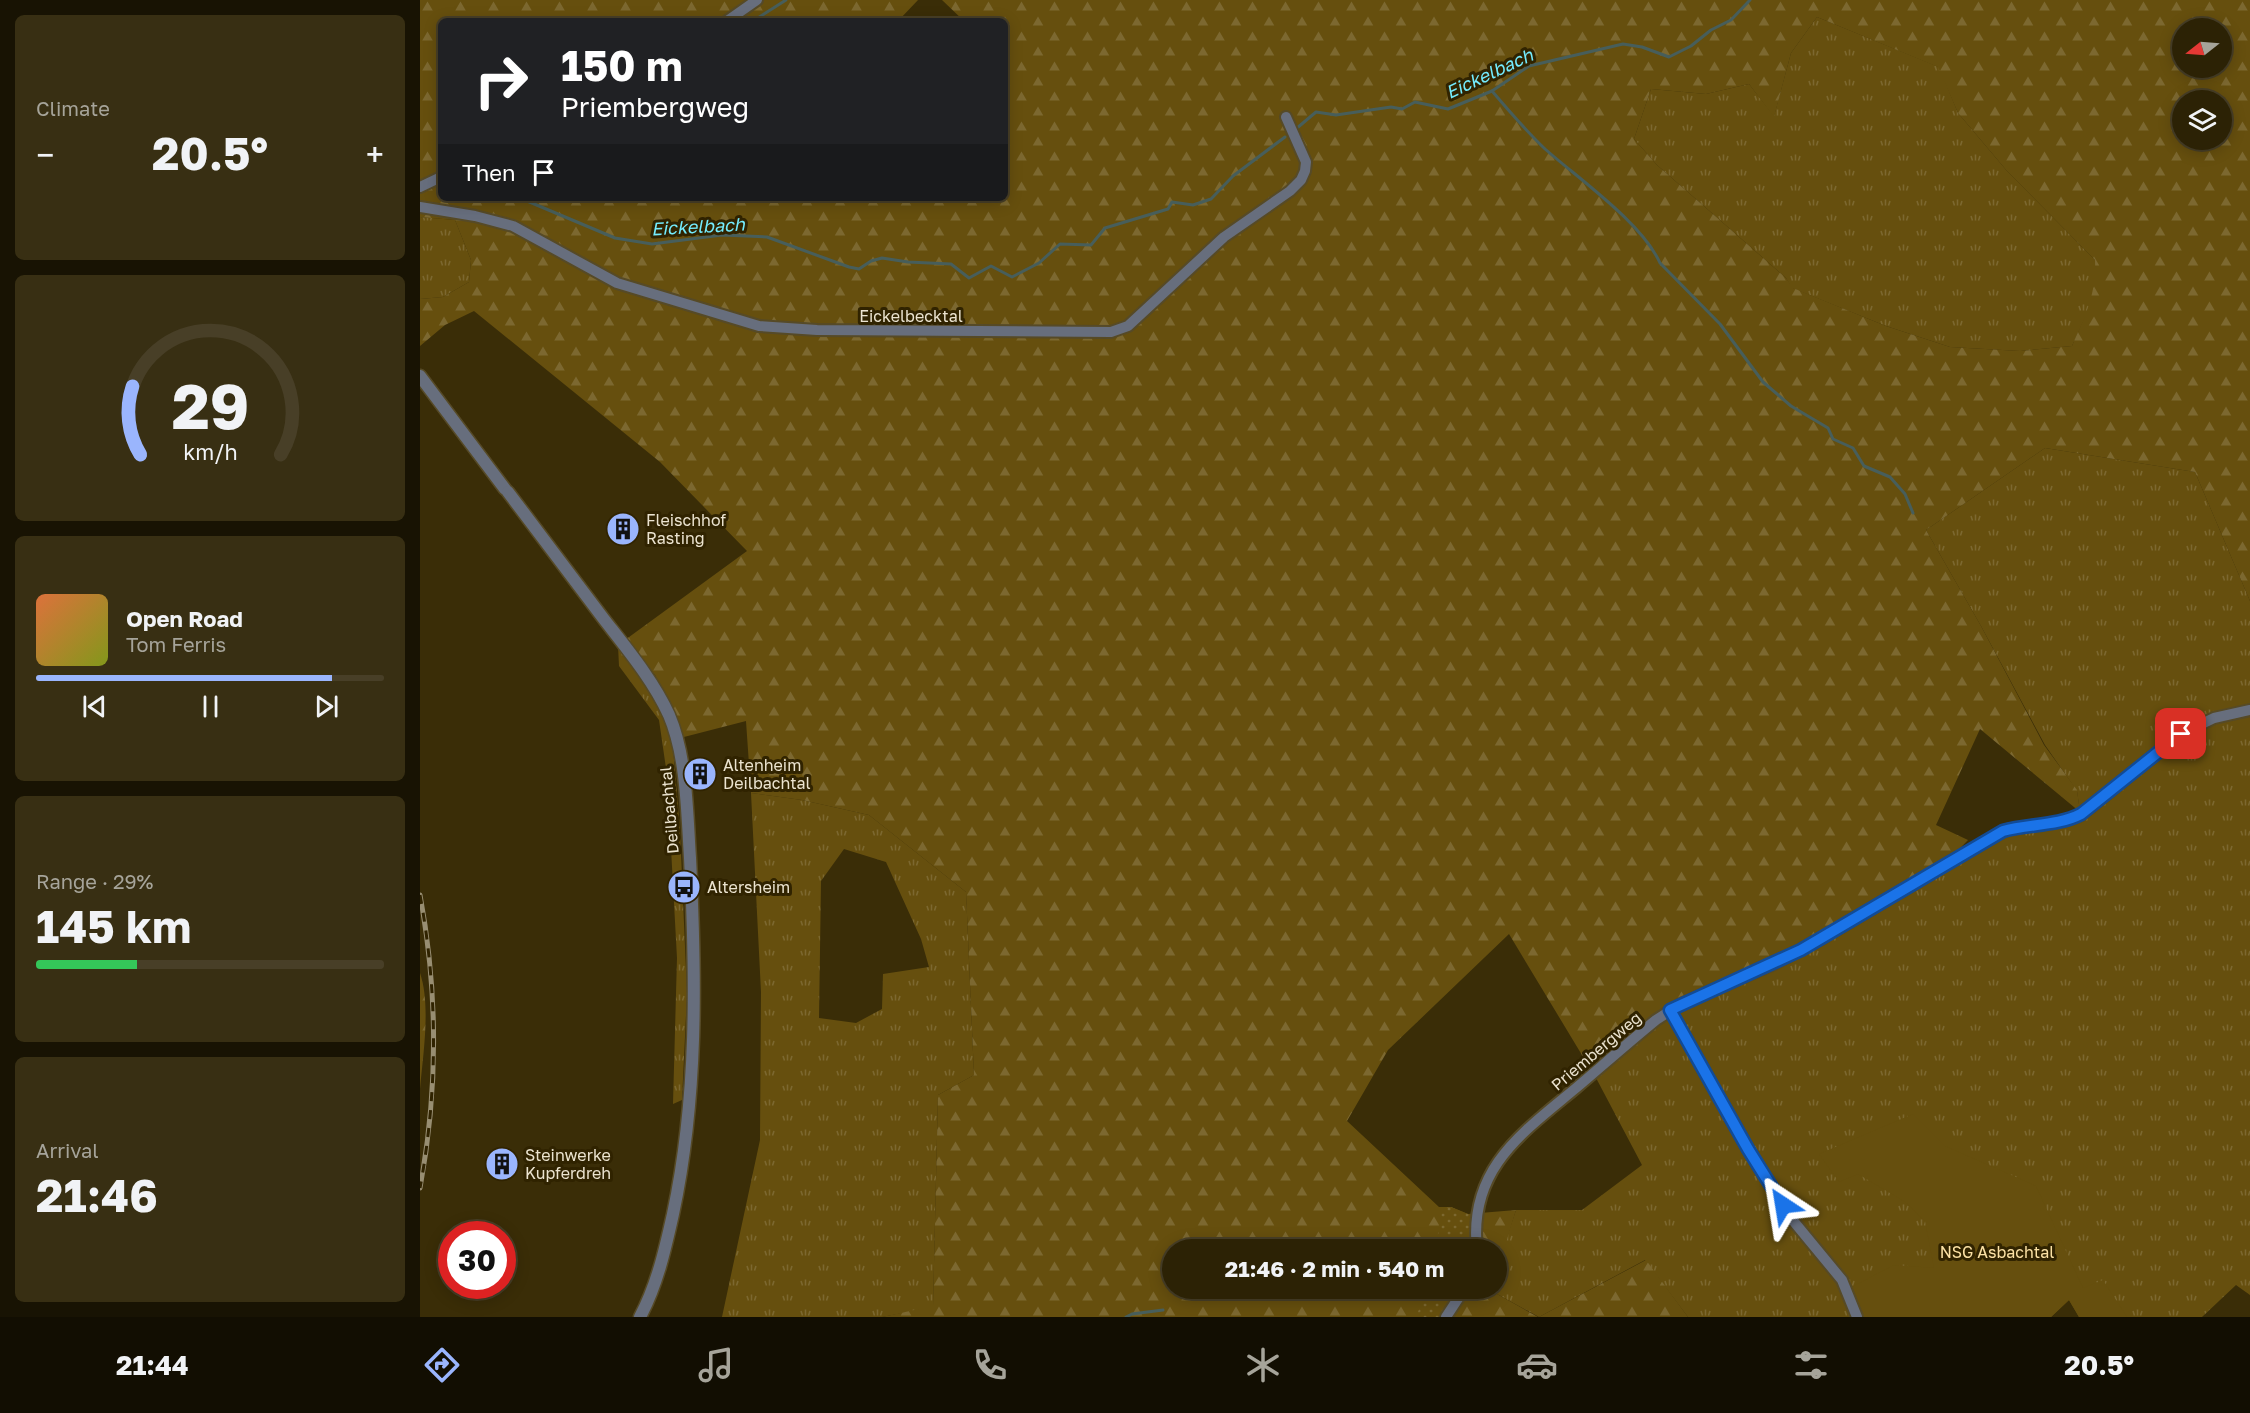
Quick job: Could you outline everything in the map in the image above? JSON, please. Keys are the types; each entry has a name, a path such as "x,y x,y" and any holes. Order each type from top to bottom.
{"street":[{"path":"731,18 757,0"},
{"name":"Eickelbecktal","path":"420,207 475,216 513,226 617,283 759,326 818,330 1111,332 1128,326 1224,237 1290,191 1301,180 1306,162 1286,117"},
{"path":"420,188 438,179"},
{"name":"Deilbachtal","path":"420,376 649,679 669,715 679,746 687,815 692,892 692,1070 680,1179 661,1264 651,1297 640,1317"},
{"name":"Priembergweg","path":"1477,1239 1476,1213 1483,1188 1499,1160 1513,1142 1626,1044 1670,1010 1793,954 2003,831 2022,826 2063,821 2081,814 2181,734 2214,718 2250,710"},
{"path":"1670,1010 1759,1168 1795,1223 1842,1280 1857,1317"},
{"path":"1446,1317 1458,1299"}],"green space":[{"path":"420,0 918,0 901,18 438,18 438,201 1008,201 1008,18 961,18 942,0 2250,0 2250,601 2195,472 2045,448 1926,530 1981,626 2044,745 2077,790 2080,812 1980,729 1936,825 1968,840 1947,862 1757,970 1692,995 1591,1070 1509,934 1388,1050 1347,1121 1439,1207 1451,1207 1468,1214 1516,1210 1507,1239 1162,1239 1162,1299 1506,1299 1538,1317 882,1317 933,1306 938,1095 974,1075 966,892 869,815 802,800 751,793 746,721 680,738 673,713 655,675 625,640 747,551 660,462 474,311 445,325 420,346 420,299 443,297 469,282 471,260 455,220 420,217","holes":["1817,17 1938,67 1958,113 2007,171 2095,260 2092,295 2072,346 2020,351 1950,347 1886,326 1793,288 1786,278 1657,165 1634,139 1651,89 1706,94 1749,84 1774,117 1791,53"]},
{"path":"1817,17 1939,67 1958,113 2007,171 2095,260 2096,283 2088,311 2072,346 2020,351 1950,347 1886,326 1792,288 1786,278 1657,165 1634,139 1651,89 1706,94 1749,84 1774,116 1791,53"},
{"path":"420,217 455,220 471,260 469,282 443,297 420,299"},
{"path":"2045,448 2195,472 2250,601 2250,705 2212,716 2179,739 2215,721 2250,712 2250,1295 2236,1285 2202,1317 2079,1317 2069,1300 2051,1317 1688,1317 1645,1260 1539,1317 1506,1299 1506,1239 1516,1210 1582,1210 1642,1165 1595,1076 1676,1010 2003,832 2080,812 2077,791 2045,745 1926,530"},
{"path":"618,645 645,682 664,717 673,748 680,830 687,994 682,1100 673,1104 677,958 667,775 659,720 619,666"},
{"path":"751,793 802,800 869,815 966,892 974,1075 938,1095 933,1307 882,1317 722,1317 760,1140 761,992","holes":["844,849 886,862 921,939 929,967 883,974 882,1009 856,1023 819,1018 821,881"]},
{"path":"420,973 426,1015 420,1089"},
{"name":"NSG Asbachtal","path":"1913,1114 1945,1146 2036,1186 2083,1288 2103,1280 2127,1317 2079,1317 2069,1300 2051,1317 1858,1317 1848,1289 1894,1265 1934,1268 1925,1221 1905,1202 1858,1174 1839,1182 1819,1154"},
{"path":"1451,1207 1468,1214 1475,1214 1476,1239 1437,1239 1441,1208"},
{"path":"1646,1260 1688,1317 1539,1317"},
{"path":"1423,1299 1457,1299 1445,1317 1416,1317"}],"waterway":[{"path":"758,18 786,0"},
{"name":"Eickelbach","path":"1297,128 1316,112 1336,115 1391,107 1402,109 1415,102 1448,109 1492,91 1529,66 1623,44 1642,47 1669,57 1691,46 1711,30 1731,20 1750,0"},
{"path":"1492,91 1545,149 1625,217 1651,248 1660,263 1720,324 1763,382 1791,406 1828,428 1833,439 1853,448 1864,466 1890,477 1905,494 1913,513"},
{"name":"Eickelbach","path":"527,201 615,238 652,244 722,235 767,237 859,269 871,261 882,258 951,264 969,278 991,266 1012,277 1039,263 1060,244 1091,245 1105,228 1168,209 1172,202 1193,205 1211,199 1233,176 1285,137"},
{"path":"1126,1317 1132,1314 1163,1310"}],"railway":[{"path":"420,895 430,968 434,1042 430,1115 420,1188"}],"place":[{"name":"Fleischhof Rasting","path":"623,529"},
{"name":"Altenheim Deilbachtal","path":"700,774"},
{"name":"Altersheim","path":"684,887"},
{"name":"Steinwerke Kupferdreh","path":"502,1164"}],"route":[{"path":"1783,1205 1701,1068 1670,1010 1801,950 1992,836 2022,826 2073,819 2090,809 2181,734"}]}
